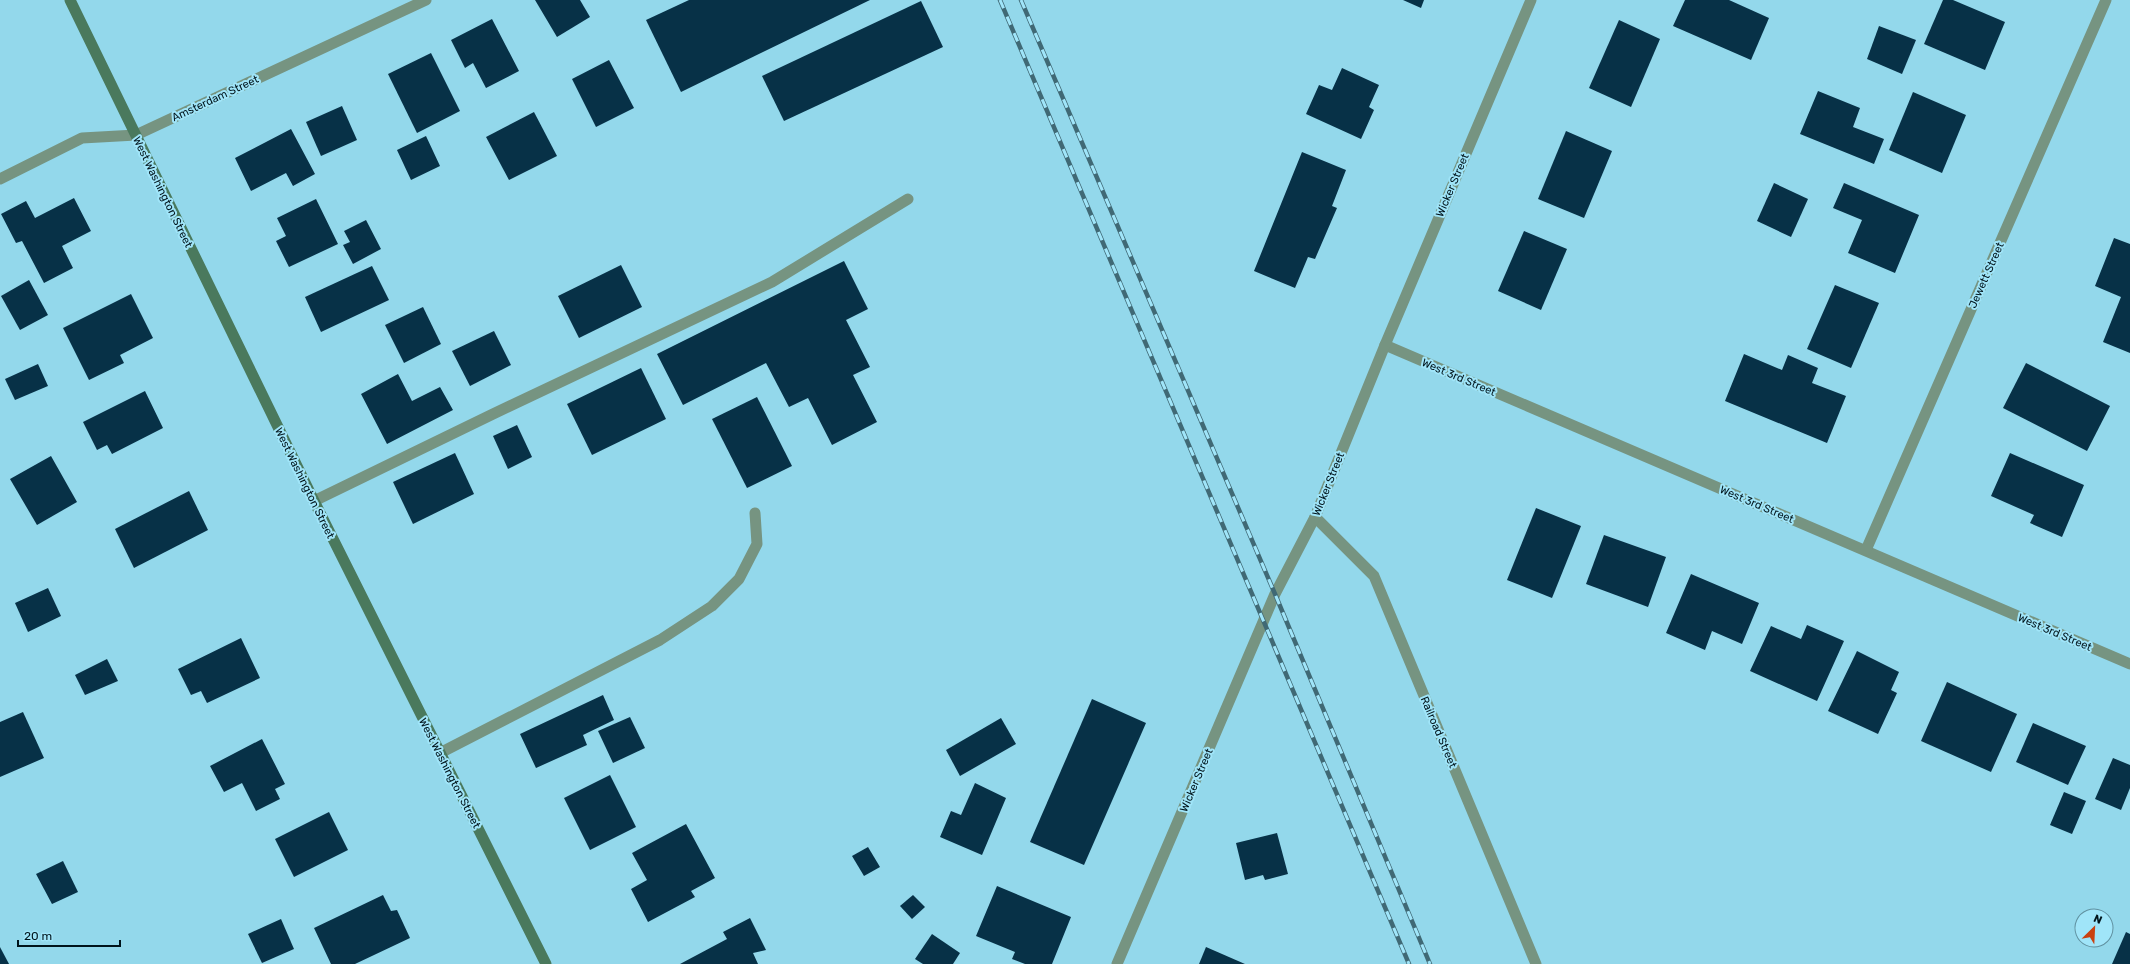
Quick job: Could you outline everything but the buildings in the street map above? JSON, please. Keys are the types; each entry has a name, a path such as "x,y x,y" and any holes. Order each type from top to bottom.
{"main road":[{"name":"West Washington Street","path":"70,0 314,501 546,964"}],"street":[{"name":"Amsterdam Street","path":"0,179 82,138 136,135 426,0"},
{"name":"Wicker Street","path":"1117,964 1275,594 1315,517 1385,345 1531,0"},
{"name":"Jewett Street","path":"1866,550 2106,0"},
{"path":"314,501 493,414 772,282 908,199"},
{"name":"West 3rd Street","path":"1385,345 2130,664"},
{"path":"440,753 660,640 712,606 739,579 758,544 755,514"},
{"name":"Railroad Street","path":"1315,517 1374,576 1536,964"}],"railway":[{"path":"1000,0 1409,964"},
{"path":"1021,0 1275,594 1430,964"}]}
